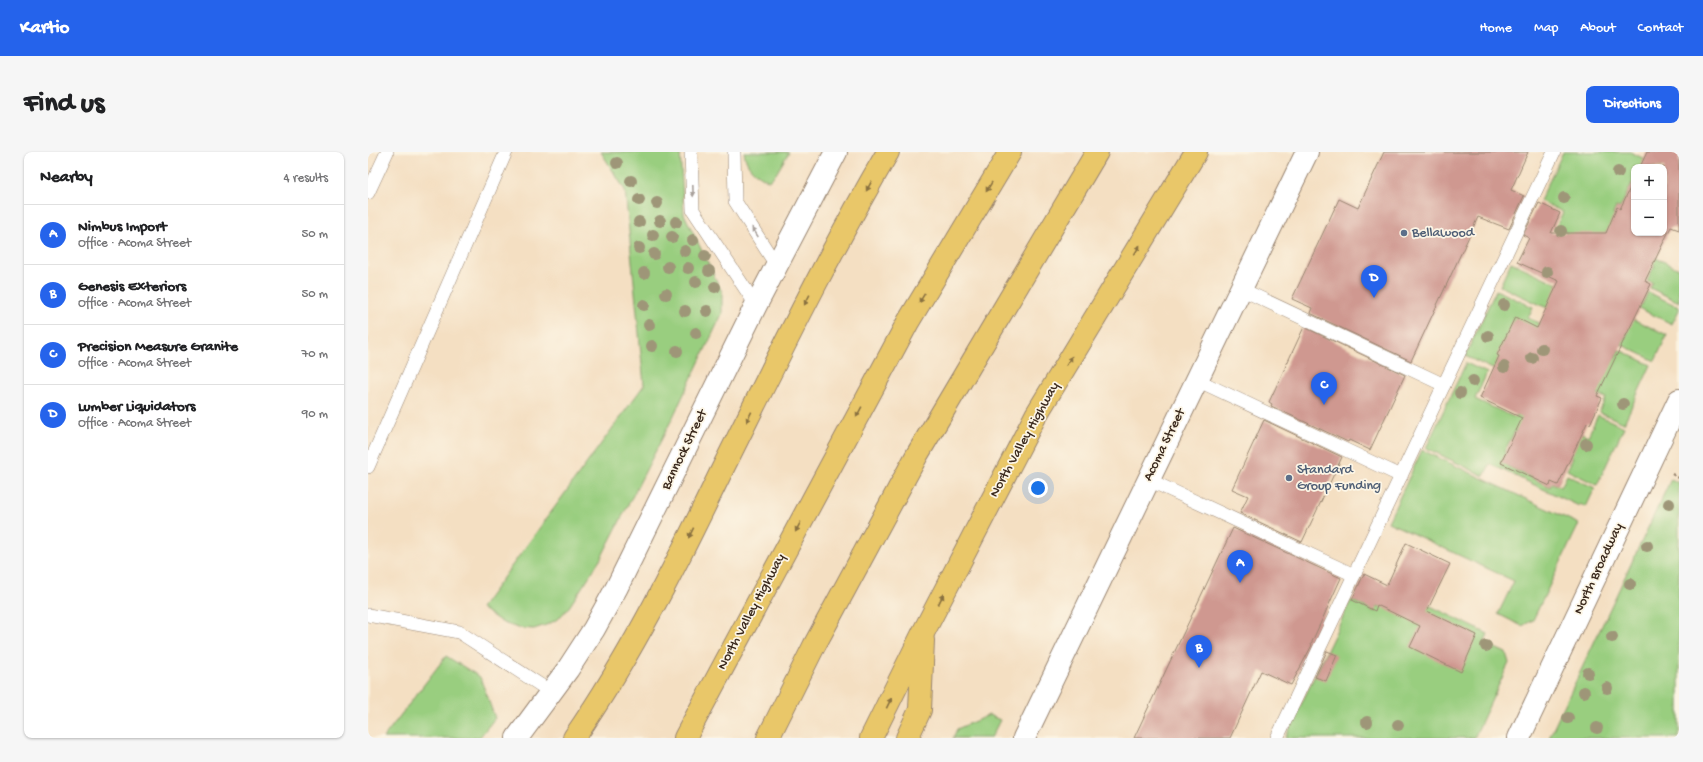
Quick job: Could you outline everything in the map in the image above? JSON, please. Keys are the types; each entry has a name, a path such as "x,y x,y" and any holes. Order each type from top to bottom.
{"highway":[{"path":"574,738 651,613 793,327 888,152"},
{"name":"North Valley Highway","path":"685,735 908,322 1010,152"},
{"path":"768,738 814,646 917,455 1098,152"},
{"name":"North Valley Highway","path":"871,738 923,633 1036,415 1196,152"},
{"path":"907,738 920,710 923,633"}],"street":[{"name":"Bannock Street","path":"517,738 568,668 594,629 617,587 776,265 836,152"},
{"name":"Acoma Street","path":"1024,738 1307,152"},
{"name":"North Broadway","path":"1519,738 1679,400"}],"lane":[{"path":"368,194 387,152"},
{"path":"368,467 506,152"},
{"path":"691,152 693,210 756,305"},
{"path":"734,152 735,201 776,265"},
{"path":"1277,738 1554,152"},
{"path":"1241,289 1444,385"},
{"path":"1197,380 1401,476"},
{"path":"1149,480 1354,575"},
{"path":"368,615 459,632 551,692"}],"green space":[{"path":"601,152 680,152 684,214 722,292 722,314 672,419 600,560 569,607 559,618 549,624 534,629 518,628 503,623 481,608 644,385 625,190"},
{"path":"744,152 789,152 776,174 769,181 752,170 745,158"},
{"path":"1563,152 1630,152 1656,164 1631,164 1631,185 1620,208 1616,207 1613,214 1631,223 1631,236 1637,236 1650,252 1606,232 1596,254 1554,260 1566,232 1556,227 1563,212 1540,201"},
{"path":"1607,234 1679,269 1679,302 1650,288 1653,283 1647,280 1655,265 1604,241"},
{"path":"1511,262 1667,335 1655,361 1622,345 1628,332 1622,329 1547,308 1500,286"},
{"path":"1585,279 1642,305 1648,292 1679,307 1679,310 1672,324 1584,282"},
{"path":"1496,290 1533,307 1528,318 1614,359 1620,350 1651,365 1624,423 1599,412 1606,398 1595,393 1529,386 1465,356"},
{"path":"1466,363 1487,373 1475,399 1516,418 1522,407 1540,413 1588,436 1598,415 1624,427 1597,485 1567,470 1573,458 1515,431 1504,452 1511,456 1507,466 1550,487 1552,483 1561,487 1567,475 1595,488 1586,507 1580,504 1579,506 1490,464 1484,476 1426,448"},
{"path":"1422,450 1579,524 1533,620 1522,626 1498,614 1514,581 1388,522"},
{"path":"1671,479 1679,483 1679,738 1549,738"},
{"path":"1387,585 1488,634 1484,643 1506,653 1509,663 1474,738 1285,738 1351,600 1375,612 1378,606 1381,607 1388,593 1384,591"},
{"path":"446,656 480,677 495,718 479,738 383,738"},
{"path":"989,715 1000,720 991,738 953,738 957,729"}],"building":[{"path":"1384,152 1528,152 1511,190 1524,196 1509,229 1478,217 1411,361 1310,313 1312,308 1292,299 1339,199 1358,208"},
{"path":"1647,152 1679,152 1679,230 1671,227 1667,235 1667,164 1641,164"},
{"path":"1631,186 1631,236 1667,236 1645,281 1651,284 1597,396 1602,398 1590,424 1587,423 1558,485 1551,482 1550,486 1501,463 1522,418 1480,398 1499,356 1497,355 1515,317 1537,328 1559,281 1517,262 1529,238 1523,235 1539,203 1560,213 1551,233 1606,233 1617,207 1620,209"},
{"path":"1304,327 1405,375 1370,450 1349,440 1348,442 1271,406 1272,404 1269,402"},
{"path":"1264,420 1342,457 1302,542 1240,513 1248,496 1232,489"},
{"path":"1233,528 1341,578 1311,644 1312,645 1291,685 1261,671 1230,738 1134,738"},
{"path":"1406,543 1450,564 1427,611 1477,635 1461,672 1410,647 1420,626 1377,605 1375,611 1352,600 1364,574 1387,585"},
{"path":"1327,651 1337,655 1326,681 1315,677"}],"place":[{"name":"Bellawood","path":"1404,233"},
{"name":"Lumber Liquidators","path":"1374,298"},
{"name":"Precision Measure Granite","path":"1324,405"},
{"name":"Standard Group Funding","path":"1289,478"},
{"name":"Nimbus Import","path":"1240,583"},
{"name":"Genesis Exteriors","path":"1199,668"}]}
